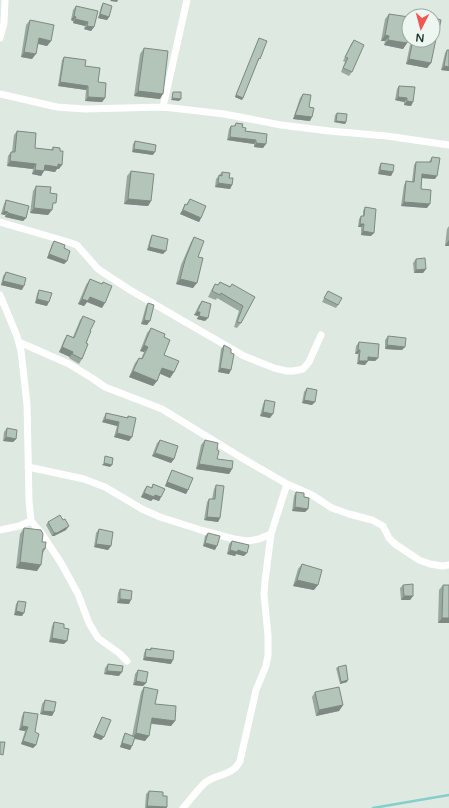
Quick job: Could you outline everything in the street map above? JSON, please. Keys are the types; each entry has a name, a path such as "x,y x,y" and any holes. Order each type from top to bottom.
{"street":[{"path":"0,38 4,23 5,0"},
{"path":"163,107 187,0"},
{"path":"0,94 57,107 85,109 163,107 224,114 281,125 329,132 388,136 449,145"},
{"path":"0,222 65,240 77,245 98,269 130,290 244,356 274,368 286,371 304,369 309,362 321,335"},
{"path":"0,294 19,342 27,404 31,521 42,534 61,563 78,594 89,623 98,638 119,653 127,661"},
{"path":"19,342 69,364 105,387 162,409 287,484 312,495 337,510 372,520 383,526 389,538 395,544 419,560 430,564 442,566 449,565"},
{"path":"28,467 91,481 105,487 160,518 204,532 248,541 259,539 271,534"},
{"path":"183,808 206,782 234,770 240,761 256,690 266,666 268,655 268,636 264,594 271,534 287,484"},
{"path":"0,530 19,526 31,521"}],"building":[{"path":"103,3 112,6 109,17 100,14"},
{"path":"76,6 98,11 94,27 87,26 88,22 75,19 76,17 74,16"},
{"path":"389,14 401,16 401,42 388,40 389,36 385,35"},
{"path":"30,20 54,25 51,41 39,38 36,54 24,52"},
{"path":"259,38 267,41 243,98 236,95"},
{"path":"354,40 364,45 352,72 343,68 348,58 345,57"},
{"path":"144,48 168,51 163,94 138,91"},
{"path":"411,48 434,48 431,63 409,59"},
{"path":"447,50 449,50 449,67 444,66"},
{"path":"64,57 86,60 85,66 100,68 98,82 106,83 105,98 88,97 88,86 60,82"},
{"path":"399,86 415,87 413,102 407,101 407,98 398,97"},
{"path":"173,92 181,92 181,99 172,98"},
{"path":"303,94 311,95 309,107 314,108 312,117 295,115"},
{"path":"337,113 347,114 346,122 336,121"},
{"path":"236,123 243,124 242,127 246,128 245,131 267,134 266,144 256,143 256,140 230,137 231,126 235,126"},
{"path":"17,131 36,133 35,148 53,150 53,147 60,148 60,151 63,151 62,165 58,164 58,167 45,165 44,171 35,170 36,164 10,161 11,152 15,152"},
{"path":"135,141 156,145 155,152 134,149"},
{"path":"432,157 440,158 437,176 422,174 421,189 431,190 430,204 404,202 406,181 414,182 416,162 431,162"},
{"path":"381,163 394,165 393,172 380,170"},
{"path":"131,171 154,174 151,201 128,199"},
{"path":"222,172 230,173 229,178 233,178 232,185 218,183 219,175 222,176"},
{"path":"36,186 51,187 50,193 57,194 56,203 53,203 52,210 34,208"},
{"path":"190,199 206,206 201,218 183,210 185,204 187,205"},
{"path":"6,200 29,206 26,218 4,211"},
{"path":"365,207 376,209 374,233 363,231 364,224 360,224 361,216 364,216"},
{"path":"152,235 168,239 166,251 149,247"},
{"path":"194,237 204,241 198,257 203,258 197,283 180,279 185,260"},
{"path":"54,241 65,245 64,248 70,251 67,261 49,254"},
{"path":"425,258 426,269 416,270 416,259"},
{"path":"6,272 26,278 24,286 3,281"},
{"path":"90,279 112,286 105,303 90,297 88,301 82,299"},
{"path":"220,282 230,287 232,284 255,297 241,323 237,322 243,306 221,293 220,295 212,291 215,284 218,285"},
{"path":"39,290 52,293 49,302 37,299"},
{"path":"328,291 342,298 338,305 324,298"},
{"path":"202,301 211,304 208,318 199,316 200,312 197,312"},
{"path":"148,303 154,305 150,321 144,320"},
{"path":"83,316 95,321 90,331 86,343 88,344 82,359 72,354 73,352 62,347 67,335 74,338"},
{"path":"151,328 165,334 164,337 170,340 164,355 179,361 174,372 162,368 157,381 133,371 139,358 142,359 148,347 144,345"},
{"path":"388,336 406,338 405,347 387,345"},
{"path":"359,342 379,344 378,358 368,357 368,361 359,361"},
{"path":"224,345 231,349 231,353 234,354 231,370 220,368"},
{"path":"307,388 317,390 315,402 304,400"},
{"path":"265,400 275,402 273,414 263,412"},
{"path":"106,413 128,418 128,416 136,418 132,437 117,433 119,422 105,419"},
{"path":"7,428 17,430 16,439 6,437"},
{"path":"160,440 178,446 174,459 155,453"},
{"path":"205,440 218,443 217,450 219,451 217,459 233,461 232,469 199,464"},
{"path":"105,456 113,458 112,465 104,463"},
{"path":"172,470 193,478 188,490 167,482"},
{"path":"153,484 165,489 161,497 155,495 154,497 144,493 147,486 152,488"},
{"path":"216,485 224,486 220,518 207,517 209,499 215,499"},
{"path":"296,492 304,493 304,497 309,498 308,509 295,507"},
{"path":"60,515 63,520 65,519 69,526 57,533 54,533 48,522"},
{"path":"24,528 41,530 43,534 42,542 46,542 45,549 43,549 41,565 20,562"},
{"path":"99,529 113,532 111,546 96,544"},
{"path":"208,533 220,536 217,546 205,543"},
{"path":"232,541 249,545 247,553 238,550 237,552 230,550"},
{"path":"302,564 322,570 318,585 297,580"},
{"path":"413,584 413,596 404,596 403,585"},
{"path":"443,585 449,585 449,618 442,618"},
{"path":"120,589 132,591 131,600 120,599"},
{"path":"18,601 26,602 24,613 16,611"},
{"path":"54,622 64,624 64,628 69,629 67,641 52,638"},
{"path":"151,648 174,651 173,660 145,657 146,649 151,650"},
{"path":"108,664 123,666 122,672 107,671"},
{"path":"346,665 348,680 341,682 338,667"},
{"path":"138,670 148,672 146,683 136,681"},
{"path":"144,687 158,690 155,704 176,706 175,721 152,718 149,736 136,733"},
{"path":"339,687 343,705 319,710 315,692"},
{"path":"45,700 56,702 54,712 43,711"},
{"path":"24,712 38,714 35,732 39,734 36,745 23,741 28,727 22,726"},
{"path":"102,717 111,720 104,737 95,733"},
{"path":"125,733 135,737 132,746 122,743"},
{"path":"0,742 5,742 3,755 0,754"},
{"path":"149,791 163,792 163,796 167,796 167,807 147,806"}],"waterway":[{"path":"373,808 449,795"}]}
